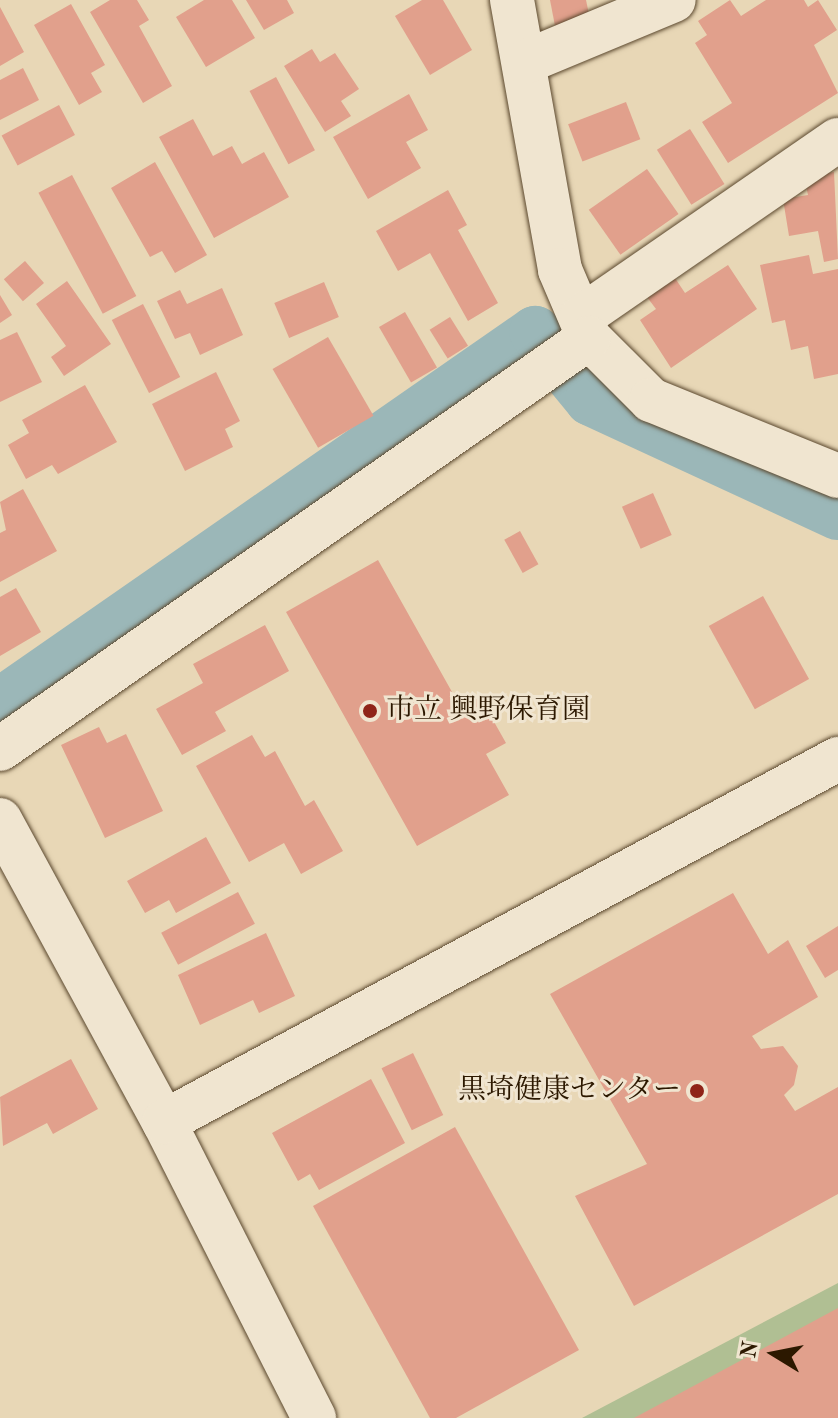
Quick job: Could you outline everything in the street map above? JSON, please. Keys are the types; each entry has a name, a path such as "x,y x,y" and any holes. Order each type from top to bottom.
{"street":[{"path":"512,0 560,270 585,327 651,400 838,476"},
{"path":"525,62 674,0"},
{"path":"0,749 585,327 838,140"},
{"path":"164,1122 838,759"},
{"path":"0,820 164,1122 314,1418"}],"green space":[{"path":"838,1283 838,1418 582,1418"}],"building":[{"path":"110,0 137,0 149,20 139,26 172,86 143,103 90,12"},
{"path":"204,0 232,0 255,38 206,67 176,17"},
{"path":"246,0 287,0 294,13 264,30"},
{"path":"422,0 443,0 472,50 430,75 395,16"},
{"path":"550,0 586,0 591,24 556,31"},
{"path":"730,0 741,16 766,0 804,0 808,7 818,0 837,30 814,45 838,93 728,163 702,122 732,103 695,43 707,35 698,21"},
{"path":"71,4 105,65 91,73 102,92 79,105 34,25"},
{"path":"0,7 24,52 0,66"},
{"path":"312,49 320,62 335,53 359,89 341,101 351,116 325,132 284,66"},
{"path":"23,68 39,100 0,120 0,80"},
{"path":"276,77 315,150 288,164 250,91"},
{"path":"409,94 428,130 406,142 421,168 368,199 333,137"},
{"path":"626,102 640,139 582,162 568,124"},
{"path":"59,105 75,135 18,166 2,136"},
{"path":"193,119 213,156 232,146 242,164 264,152 289,197 214,238 159,137"},
{"path":"690,129 724,184 691,205 657,150"},
{"path":"155,162 207,255 175,273 162,251 150,257 111,188"},
{"path":"647,169 679,214 620,255 589,210"},
{"path":"834,172 838,259 824,262 818,231 789,236 783,199 808,195 804,177"},
{"path":"72,175 136,296 103,314 38,193"},
{"path":"448,190 467,225 458,230 498,303 468,321 430,253 398,271 376,231"},
{"path":"809,255 813,274 838,269 838,374 814,379 808,346 791,350 785,320 772,323 760,265"},
{"path":"25,261 44,283 23,301 4,279"},
{"path":"728,265 757,309 671,368 640,320 656,309 647,297 675,278 685,293"},
{"path":"67,281 111,344 64,376 51,357 66,346 36,304"},
{"path":"324,282 339,317 289,338 274,303"},
{"path":"222,288 243,335 200,355 190,333 175,339 157,301 180,290 187,304"},
{"path":"0,295 12,315 0,323"},
{"path":"143,304 180,377 149,393 112,320"},
{"path":"405,312 437,367 411,382 379,327"},
{"path":"450,317 468,346 448,359 430,330"},
{"path":"17,332 42,382 0,402 0,340"},
{"path":"328,337 374,416 318,448 273,369"},
{"path":"216,372 240,421 225,429 233,447 185,471 152,404"},
{"path":"85,385 117,442 58,474 52,465 26,479 8,445 29,433 22,420"},
{"path":"23,489 57,551 0,582 0,533 6,530 0,502"},
{"path":"653,493 672,535 641,549 622,507"},
{"path":"520,531 538,564 523,573 504,540"},
{"path":"378,560 461,708 480,697 506,743 486,754 509,795 417,846 286,612"},
{"path":"16,588 41,632 0,656 0,597"},
{"path":"763,596 809,679 755,709 709,626"},
{"path":"265,625 289,671 215,712 226,731 182,755 156,709 203,683 193,664"},
{"path":"99,727 107,743 126,734 163,811 105,838 61,745"},
{"path":"252,735 265,757 275,751 305,806 314,800 343,851 301,874 284,843 249,862 196,766"},
{"path":"206,837 231,883 176,913 169,900 145,913 127,881"},
{"path":"238,892 255,924 178,965 161,933"},
{"path":"733,893 768,954 788,940 818,997 752,1036 761,1049 783,1046 798,1066 794,1085 784,1095 795,1111 838,1087 838,1194 634,1306 575,1196 647,1164 550,994"},
{"path":"838,926 838,970 825,978 806,946"},
{"path":"266,933 295,996 259,1013 253,1000 200,1025 178,975"},
{"path":"413,1053 443,1115 412,1130 382,1068"},
{"path":"71,1059 98,1109 53,1134 47,1123 3,1146 0,1097"},
{"path":"371,1079 405,1143 319,1190 310,1174 298,1181 272,1133"},
{"path":"455,1127 579,1350 456,1418 430,1418 313,1206"},
{"path":"838,1308 838,1418 634,1418"}],"waterway":[{"path":"0,704 535,332 591,400 838,514"}],"place":[{"name":"市立 興野保育園","path":"370,711"},
{"name":"黒埼健康センター","path":"697,1091"}]}
